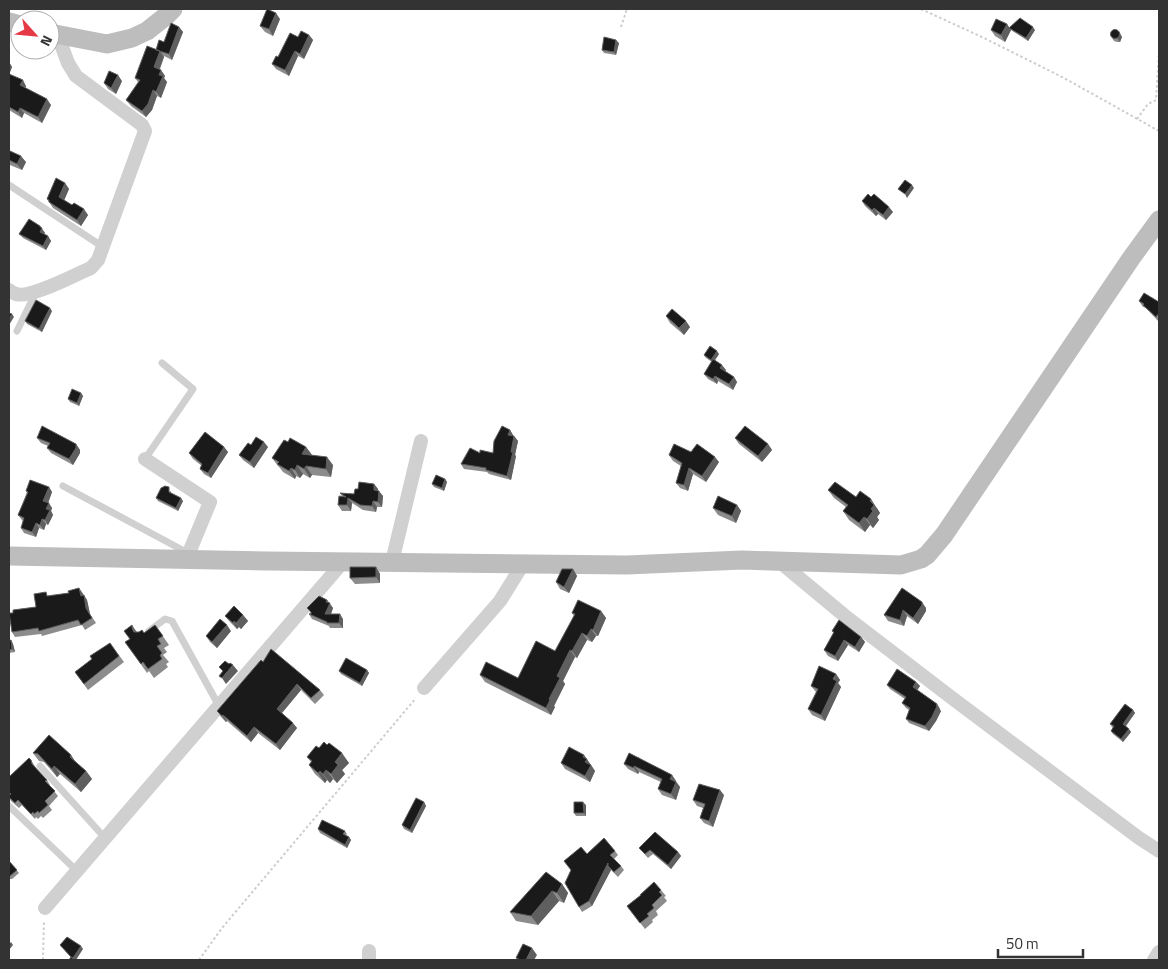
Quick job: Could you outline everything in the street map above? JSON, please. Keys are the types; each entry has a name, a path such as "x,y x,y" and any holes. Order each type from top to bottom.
{"street":[{"path":"60,35 107,44 132,38 147,31 173,9"},
{"path":"9,290 16,295 36,292 91,268 98,260 145,130 142,125 76,76 60,46"},
{"path":"9,556 187,557 343,562 627,565 742,560 901,565 921,559 927,555 944,535 1159,220"},
{"path":"392,562 421,441"},
{"path":"145,459 210,502 187,557"},
{"path":"45,908 343,562"},
{"path":"780,562 845,616 952,698 1159,852"},
{"path":"424,688 500,601 523,564"},
{"path":"1154,960 1159,952"}],"lane":[{"path":"9,185 103,247"},
{"path":"18,331 36,292"},
{"path":"145,459 193,389 162,363"},
{"path":"63,486 187,557"},
{"path":"143,636 165,619 172,621 219,706"},
{"path":"40,766 105,838"},
{"path":"9,806 77,871"}],"path":[{"path":"621,27 627,9"},
{"path":"921,9 1056,74 1159,131"},
{"path":"1137,119 1148,104 1158,100 1159,53"},
{"path":"199,960 222,928 424,688"},
{"path":"43,960 45,908"}],"building":[{"path":"267,9 276,13 269,29 260,26"},
{"path":"1020,18 1033,27 1026,38 1009,28"},
{"path":"996,19 1007,24 1001,35 991,30"},
{"path":"171,23 179,27 169,54 156,50 159,40 164,42"},
{"path":"1115,30 1119,34 1115,38 1111,34"},
{"path":"301,31 309,35 300,54 295,51 285,70 272,64 276,56 278,57 290,33 298,37"},
{"path":"604,37 616,40 614,52 602,50"},
{"path":"147,46 160,51 154,67 161,70 159,75 163,76 156,92 153,90 148,104 142,111 126,100 140,80 135,78"},
{"path":"109,71 118,75 111,88 104,83"},
{"path":"9,74 23,80 20,85 47,99 38,117 20,108 18,112 9,107"},
{"path":"10,151 21,156 17,164 9,160"},
{"path":"56,178 65,183 59,197 72,205 74,203 84,209 77,220 47,199"},
{"path":"905,180 912,185 905,194 898,189"},
{"path":"868,194 871,197 874,194 889,207 883,215 874,208 872,210 862,201"},
{"path":"29,219 42,228 40,232 48,236 43,246 19,234"},
{"path":"1144,293 1159,302 1159,313 1156,317 1139,301"},
{"path":"36,300 50,308 39,329 25,321"},
{"path":"672,309 686,321 679,328 666,316"},
{"path":"710,346 717,351 711,360 704,355"},
{"path":"713,359 722,365 720,368 734,377 729,384 715,376 713,379 704,374"},
{"path":"72,389 81,393 77,403 68,399"},
{"path":"42,426 76,444 76,448 69,459 47,448 50,443 37,438"},
{"path":"502,426 510,430 508,435 514,436 511,452 513,452 507,476 486,470 486,468 461,464 470,448 480,453 480,450 493,453 494,441"},
{"path":"745,426 768,444 758,456 735,438"},
{"path":"205,432 224,447 208,473 200,469 202,464 189,453"},
{"path":"256,437 264,442 250,462 239,455 248,443 251,445"},
{"path":"290,438 306,447 302,454 327,457 326,469 306,466 304,469 297,465 295,470 291,468 289,471 277,464 279,462 272,458 284,440 288,442"},
{"path":"674,444 691,452 697,444 715,457 702,476 689,468 684,485 676,483 682,463 669,455"},
{"path":"436,475 445,479 442,488 432,484"},
{"path":"30,480 49,487 43,501 49,503 46,509 50,510 45,520 42,519 40,525 36,523 32,532 21,528 24,518 18,515 28,492 26,491"},
{"path":"359,482 374,484 374,490 379,491 378,502 373,501 372,506 360,505 348,498 347,505 338,505 339,496 346,497 340,493 354,494 355,489 358,489"},
{"path":"835,482 856,497 860,491 871,499 870,501 874,505 871,509 873,511 867,519 864,517 859,523 843,511 848,505 828,490"},
{"path":"169,487 169,492 181,498 176,508 156,498 161,488"},
{"path":"718,496 737,505 732,516 713,508"},
{"path":"350,567 376,567 376,577 350,578"},
{"path":"562,569 573,569 564,587 556,582"},
{"path":"79,588 81,596 84,595 86,608 92,618 81,625 78,620 39,631 38,628 12,632 9,613 13,613 13,610 36,607 34,594 46,592 47,596 69,593 68,591"},
{"path":"902,588 922,602 922,605 913,618 903,610 900,620 884,615"},
{"path":"319,596 330,603 325,614 340,614 339,623 327,623 309,614 311,612 307,608"},
{"path":"578,600 601,611 593,630 591,629 587,636 582,633 572,651 570,650 557,676 560,678 546,708 480,675 486,662 518,678 536,641 555,651 575,614 572,613"},
{"path":"234,606 243,615 236,623 234,621 233,623 225,616"},
{"path":"220,619 227,625 212,642 206,636"},
{"path":"839,620 861,637 855,647 844,640 835,656 824,650"},
{"path":"132,625 134,632 142,630 144,633 155,625 163,636 158,639 161,644 157,646 162,653 160,655 162,659 148,669 143,662 141,664 125,642 130,639 124,631"},
{"path":"11,640 12,649 9,650 9,641"},
{"path":"110,643 119,656 84,684 75,672 92,659 90,656"},
{"path":"271,649 320,690 311,698 297,684 277,709 293,723 276,744 254,727 247,736 217,711 261,660 263,662"},
{"path":"346,658 367,670 360,683 339,671"},
{"path":"225,661 233,665 222,678 219,676 223,671 219,667"},
{"path":"819,666 836,674 833,679 837,681 821,715 808,709 818,689 811,686"},
{"path":"897,669 916,682 913,687 937,704 932,717 925,726 906,719 910,708 902,703 906,697 887,685"},
{"path":"1125,704 1133,710 1123,724 1129,729 1121,739 1111,731 1114,726 1110,724"},
{"path":"49,735 86,771 75,784 54,766 52,769 38,754 33,753"},
{"path":"324,742 327,745 329,743 342,753 335,762 338,765 331,774 326,770 323,774 320,771 318,773 309,765 312,761 307,757 316,746 319,748"},
{"path":"569,747 584,755 583,757 587,759 585,762 591,765 585,776 561,763"},
{"path":"629,753 672,775 670,779 676,782 671,794 658,789 662,779 634,766 634,768 624,764"},
{"path":"29,758 47,780 45,781 55,791 45,801 48,805 39,813 38,811 34,814 33,812 31,814 18,800 15,803 9,797 11,794 9,792 9,777"},
{"path":"699,784 720,790 709,821 700,818 705,804 693,800"},
{"path":"416,798 424,802 410,830 402,825"},
{"path":"574,802 583,802 584,813 574,813"},
{"path":"322,820 345,831 343,834 349,837 345,845 318,829"},
{"path":"655,832 678,852 668,865 650,850 645,854 639,848"},
{"path":"604,838 615,851 610,855 621,866 614,872 608,866 608,863 589,901 579,907 565,883 571,870 564,861 581,847 587,854"},
{"path":"9,861 17,870 10,876 9,876"},
{"path":"546,872 562,884 557,893 552,891 531,916 510,912"},
{"path":"654,882 661,890 659,892 662,895 652,905 654,908 647,914 649,916 640,923 627,906"},
{"path":"67,937 81,946 73,958 60,945"},
{"path":"523,944 532,948 526,960 516,958"}]}
